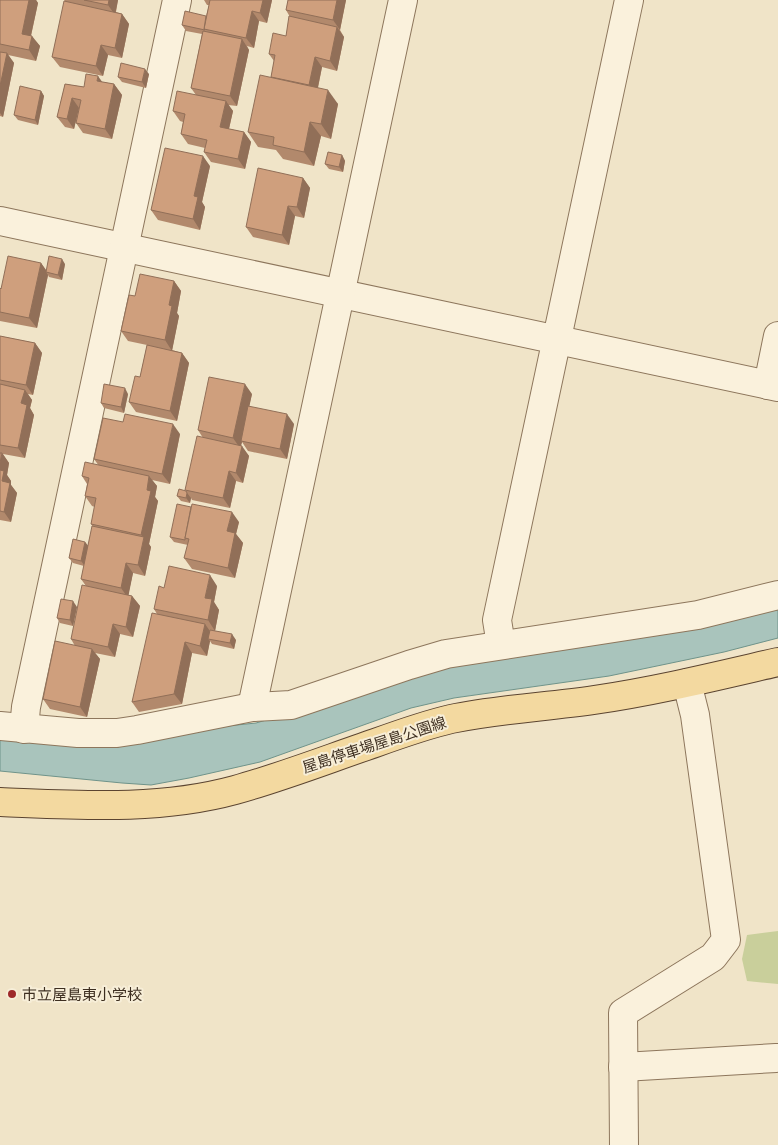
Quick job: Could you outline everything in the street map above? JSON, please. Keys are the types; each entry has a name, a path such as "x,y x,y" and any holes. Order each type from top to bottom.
{"main road":[{"name":"屋島停車場屋島公園線","path":"0,802 102,806 135,805 201,798 257,783 416,728 502,710 554,706 635,694 778,662"}],"street":[{"path":"177,0 26,707 12,727 78,733 117,733 252,707 291,706 446,654 698,615 778,595"},
{"path":"252,707 403,0"},
{"path":"501,645 497,620 629,0"},
{"path":"0,222 773,386 778,336"},
{"path":"624,1145 623,1013 713,957 726,940 695,715 687,683"},
{"path":"623,1067 776,1058"}],"green space":[{"path":"778,931 778,984 747,981 742,959 747,935"}],"water":[{"path":"778,601 778,638 724,652 609,676 454,698 411,708 260,762 189,778 151,785 0,771 0,734 189,730 256,723 297,711 395,674"}],"building":[{"path":"0,0 29,0 22,34 32,36 29,50 0,44"},
{"path":"84,0 109,0 108,5"},
{"path":"210,0 263,0 260,13 252,11 246,38 204,29"},
{"path":"288,0 337,0 333,20 286,10"},
{"path":"64,1 122,14 115,48 101,45 96,66 52,57"},
{"path":"185,11 206,16 205,30 182,25"},
{"path":"289,16 337,27 330,61 315,57 309,85 271,77 275,55 269,54 273,33 286,36"},
{"path":"203,31 242,39 230,96 191,88"},
{"path":"0,52 7,53 0,86"},
{"path":"121,63 145,69 142,82 118,77"},
{"path":"86,74 98,76 97,81 114,84 105,129 76,123 81,100 72,98 67,119 57,117 65,84 84,87"},
{"path":"260,75 328,90 321,124 310,122 304,152 273,145 274,137 248,132"},
{"path":"20,86 41,91 35,120 14,115"},
{"path":"177,91 226,101 220,127 244,132 238,159 204,152 207,140 181,134 185,114 173,111"},
{"path":"165,148 203,156 194,196 198,197 193,219 151,210"},
{"path":"328,152 342,155 339,167 325,164"},
{"path":"258,168 303,178 297,207 288,206 282,235 246,227"},
{"path":"8,256 41,263 29,318 0,312 0,288"},
{"path":"49,256 62,259 58,275 46,272"},
{"path":"140,274 174,281 169,305 172,306 165,340 121,331 129,295 135,296"},
{"path":"0,336 35,343 26,385 0,380"},
{"path":"147,345 182,353 170,411 129,402 135,376 140,377"},
{"path":"209,377 245,384 233,438 198,430"},
{"path":"0,384 25,390 21,403 27,405 18,448 0,445"},
{"path":"104,384 125,388 121,407 101,403"},
{"path":"248,406 287,414 280,449 241,441"},
{"path":"125,414 173,424 162,474 94,459 103,418 123,422"},
{"path":"197,436 242,446 236,473 229,471 223,498 185,490"},
{"path":"85,462 149,476 147,490 151,491 141,535 91,524 96,498 85,496 89,478 82,476"},
{"path":"0,470 4,471 2,481 10,483 4,512 0,511"},
{"path":"179,489 186,491 186,498 177,496"},
{"path":"177,504 191,507 185,540 170,537"},
{"path":"192,504 232,512 227,531 235,533 228,568 184,558 189,539 185,538"},
{"path":"92,526 144,537 138,565 126,563 121,588 81,579"},
{"path":"73,539 85,542 81,561 69,558"},
{"path":"169,566 210,575 205,598 212,599 208,620 154,609 159,586 164,588"},
{"path":"82,585 132,596 126,627 113,624 108,647 71,639"},
{"path":"61,599 73,601 70,620 57,618"},
{"path":"152,613 205,624 200,646 185,642 174,694 132,702"},
{"path":"210,630 232,634 230,643 208,639"},
{"path":"55,641 92,649 80,707 43,699"}],"place":[{"name":"市立屋島東小学校","path":"12,994"}]}
